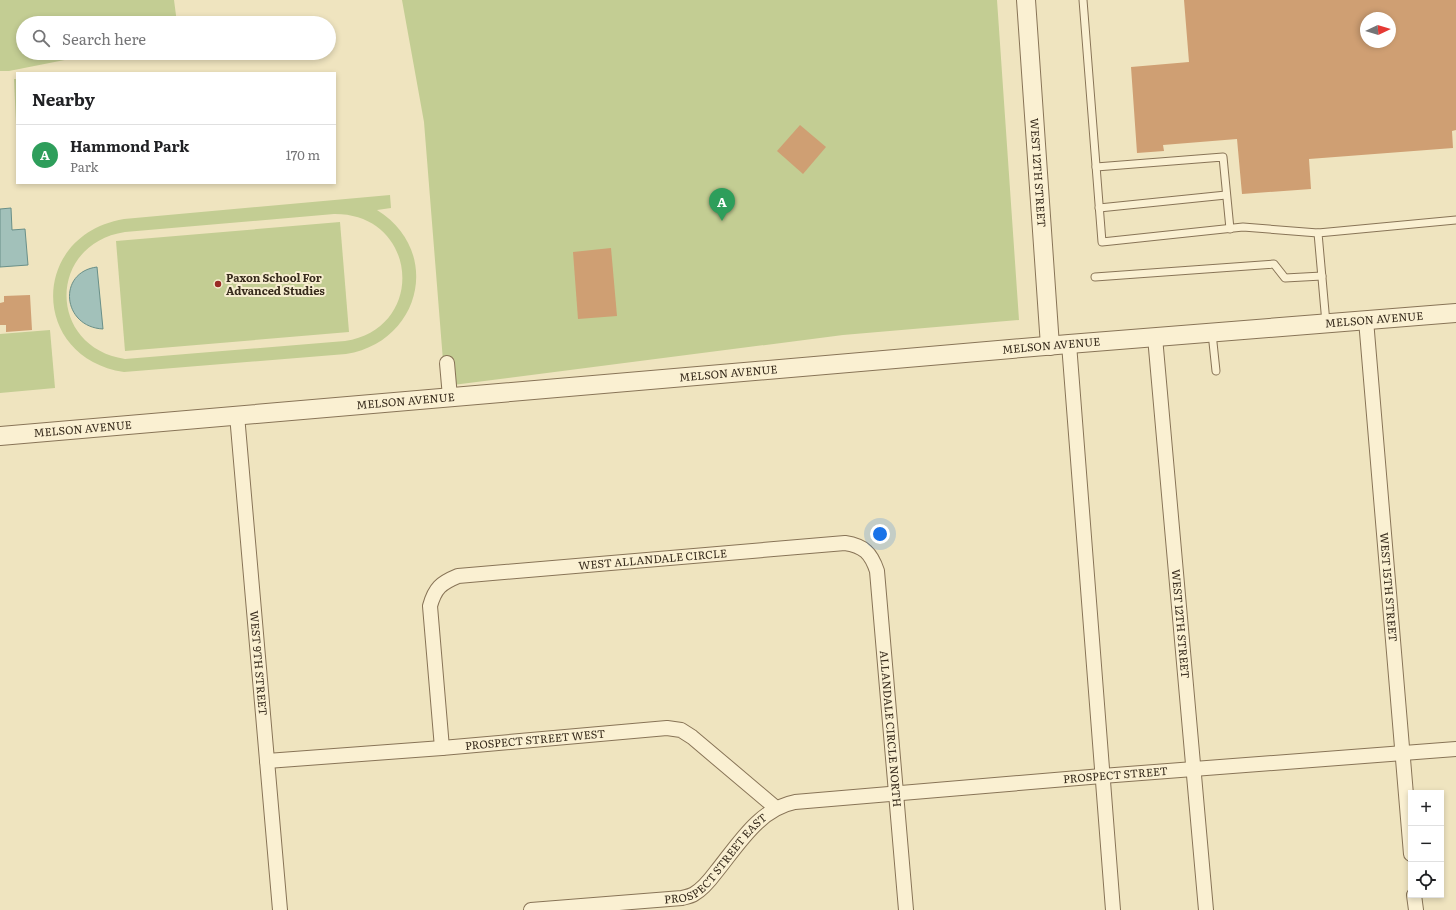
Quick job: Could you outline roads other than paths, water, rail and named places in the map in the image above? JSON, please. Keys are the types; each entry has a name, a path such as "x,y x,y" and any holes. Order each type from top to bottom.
{"street":[{"name":"WEST 12TH STREET","path":"1026,0 1050,346"},
{"name":"MELSON AVENUE","path":"0,436 1069,344 1456,313"},
{"name":"WEST 15TH STREET","path":"1366,320 1408,826"},
{"name":"WEST 12TH STREET","path":"1155,337 1206,910"},
{"path":"1069,344 1113,910"},
{"path":"448,363 450,397"},
{"name":"WEST 9TH STREET","path":"237,415 280,910"},
{"name":"WEST ALLANDALE CIRCLE","path":"442,748 430,606 433,594 439,586 447,580 458,576 845,543 855,544 866,550"},
{"name":"ALLANDALE CIRCLE NORTH","path":"866,550 874,560 877,571 906,910"},
{"name":"PROSPECT STREET WEST","path":"267,761 442,748 667,728 681,730 692,737 776,808"},
{"name":"PROSPECT STREET","path":"776,808 796,802 1102,776 1456,749"},
{"name":"PROSPECT STREET EAST","path":"531,910 682,898 694,894 705,885 751,830 776,808"},
{"path":"1414,898 1416,910"}],"lane":[{"path":"1083,0 1102,242 1243,227 1318,233 1456,220"},
{"path":"1096,167 1223,157 1230,228"},
{"path":"1099,208 1226,195"},
{"path":"1318,233 1326,324"},
{"path":"1095,277 1274,264 1285,278 1322,276"},
{"path":"1212,333 1216,371"}],"water":[{"path":"11,208 12,230 25,229 28,265 0,267 0,209"},
{"path":"97,267 103,329 89,326 79,319 73,310 70,299 71,288 75,279 84,271"}],"place":[{"name":"Hammond Park","path":"722,221"},
{"name":"Paxon School For Advanced Studies","path":"218,284"}]}
